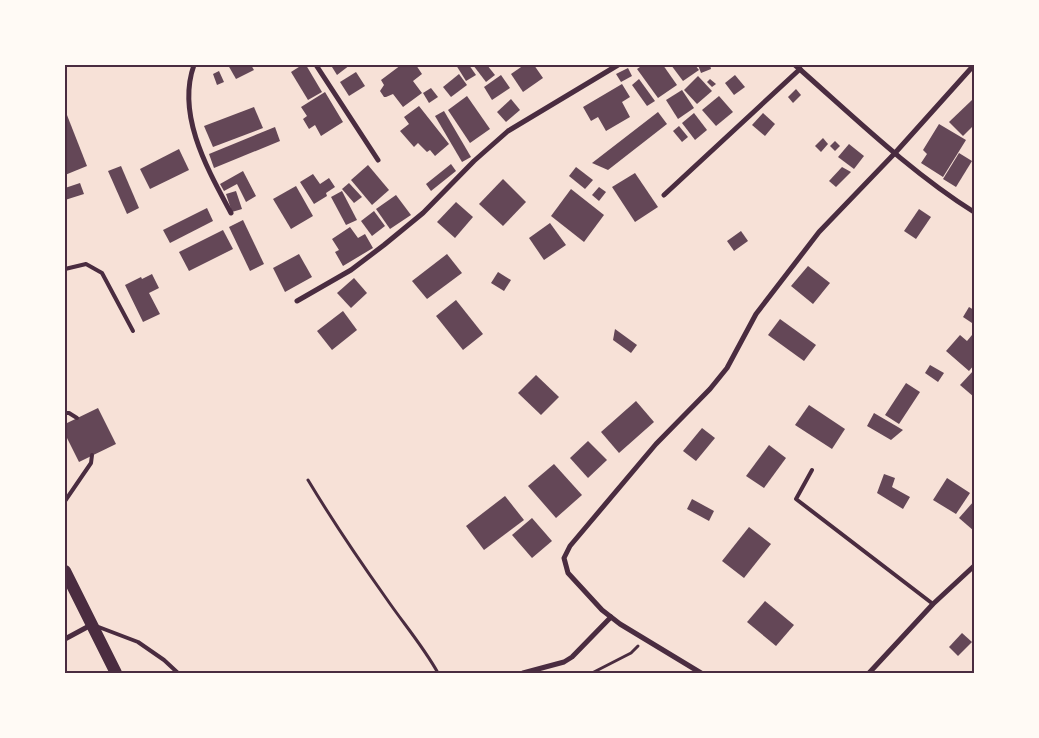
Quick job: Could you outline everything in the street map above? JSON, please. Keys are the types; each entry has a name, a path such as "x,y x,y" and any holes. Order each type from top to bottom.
{"main road":[{"path":"65,571 116,673"}],"street":[{"path":"194,65 188,97 196,135 207,170 231,213"},
{"path":"316,65 378,160"},
{"path":"297,302 351,270 384,245 423,213 474,161 508,131 618,65"},
{"path":"701,673 610,617 568,572 564,558 570,546 656,444 710,389 727,368 756,314 819,232 895,153 974,65"},
{"path":"664,195 797,67 895,153 950,197 974,212"},
{"path":"869,673 933,604 974,566"},
{"path":"522,673 564,662 572,657 610,617"},
{"path":"65,639 92,625"}],"lane":[{"path":"65,269 86,264 102,273 133,331"},
{"path":"65,413 69,413 77,418"},
{"path":"65,501 92,462 92,455"},
{"path":"812,470 796,499 933,604"},
{"path":"92,625 138,642 164,660 178,673"}],"path":[{"path":"308,480 325,508 438,673"},
{"path":"592,673 631,654 645,638"}],"building":[{"path":"228,65 251,65 254,70 236,79"},
{"path":"302,65 306,65 322,92 308,100 291,72"},
{"path":"334,65 350,65 337,75 332,67"},
{"path":"401,65 416,65 422,74 413,81 422,93 403,107 393,94 384,97 380,91 384,85 381,80"},
{"path":"456,65 469,65 476,75 466,81"},
{"path":"473,65 487,65 495,75 486,82"},
{"path":"524,65 534,65 543,78 523,92 511,74"},
{"path":"643,65 663,65 677,85 658,98 637,69"},
{"path":"671,65 695,65 699,70 683,81"},
{"path":"698,65 710,65 711,69 701,73"},
{"path":"628,68 632,76 621,82 616,74"},
{"path":"219,71 224,82 217,85 213,74"},
{"path":"356,72 365,86 349,96 340,82"},
{"path":"459,74 467,85 451,97 443,87"},
{"path":"501,75 510,88 492,100 484,87"},
{"path":"735,75 745,87 734,95 725,83"},
{"path":"698,76 712,91 697,104 684,90"},
{"path":"639,79 655,101 647,106 632,85"},
{"path":"710,79 716,84 712,87 707,82"},
{"path":"622,84 630,97 622,102 630,117 606,131 598,117 591,121 583,107"},
{"path":"431,88 438,97 429,103 423,93"},
{"path":"796,89 801,95 793,103 788,97"},
{"path":"682,90 694,108 678,119 666,100"},
{"path":"325,92 343,122 321,136 315,125 309,129 303,119 307,116 301,107"},
{"path":"467,96 490,129 470,143 448,110"},
{"path":"719,96 733,112 716,126 702,110"},
{"path":"511,99 520,110 506,122 497,112"},
{"path":"972,100 974,102 974,125 963,136 949,122"},
{"path":"419,106 449,144 435,156 430,150 427,152 418,143 414,147 400,131 409,124 404,117"},
{"path":"254,107 263,128 213,147 204,126"},
{"path":"65,110 87,166 65,175"},
{"path":"444,111 471,157 462,162 435,116"},
{"path":"658,112 667,124 608,170 592,163"},
{"path":"694,113 707,130 695,140 682,123"},
{"path":"763,113 775,124 765,136 752,125"},
{"path":"939,124 966,140 943,177 921,163 927,154 923,150"},
{"path":"679,126 688,137 682,142 673,131"},
{"path":"275,127 280,141 214,168 209,154"},
{"path":"823,138 828,144 821,152 815,146"},
{"path":"835,141 840,146 835,151 830,146"},
{"path":"849,144 864,156 854,169 838,157"},
{"path":"179,149 189,170 150,189 140,169"},
{"path":"959,153 972,161 956,187 943,179"},
{"path":"451,164 456,171 431,191 426,184"},
{"path":"368,165 389,190 372,205 351,180"},
{"path":"121,166 139,208 127,214 108,171"},
{"path":"576,167 593,180 585,189 569,176"},
{"path":"842,167 851,172 836,187 829,181"},
{"path":"243,171 256,196 246,202 237,184 224,191 220,184"},
{"path":"635,173 658,207 635,222 612,187"},
{"path":"313,174 320,184 329,178 335,187 326,193 327,196 314,204 300,182"},
{"path":"503,179 526,202 503,226 479,204"},
{"path":"80,183 84,194 65,200 65,188"},
{"path":"349,183 362,197 354,203 342,189"},
{"path":"296,186 313,216 291,229 273,199"},
{"path":"599,187 606,192 599,201 592,195"},
{"path":"571,189 604,215 584,242 551,216"},
{"path":"236,191 242,209 232,212 226,194"},
{"path":"342,191 357,220 346,225 331,197"},
{"path":"396,195 411,215 390,229 376,209"},
{"path":"456,202 473,217 455,238 437,222"},
{"path":"207,208 213,221 170,243 163,230"},
{"path":"919,209 931,217 916,239 904,231"},
{"path":"374,211 385,226 372,236 361,221"},
{"path":"243,220 264,264 250,271 229,227"},
{"path":"550,223 566,245 544,260 529,238"},
{"path":"350,227 358,238 365,234 373,248 343,266 335,252 339,250 332,239"},
{"path":"223,230 233,249 189,271 179,252"},
{"path":"741,231 748,241 734,251 727,241"},
{"path":"299,254 312,277 285,292 273,268"},
{"path":"447,254 462,273 427,299 412,281"},
{"path":"808,266 830,283 813,304 791,286"},
{"path":"498,272 511,280 504,291 491,283"},
{"path":"152,274 159,288 149,293 160,314 143,322 125,285"},
{"path":"354,278 367,293 351,308 337,293"},
{"path":"456,300 483,334 463,350 436,316"},
{"path":"969,307 974,310 974,320 972,323 963,317"},
{"path":"343,311 357,330 332,350 317,331"},
{"path":"780,319 816,345 804,361 768,335"},
{"path":"615,329 637,345 631,353 613,340"},
{"path":"960,335 967,341 972,335 974,337 974,365 969,371 946,351"},
{"path":"930,365 944,373 938,382 925,373"},
{"path":"974,370 974,397 960,385"},
{"path":"536,375 559,397 541,415 518,393"},
{"path":"906,383 920,392 899,424 885,415"},
{"path":"636,401 654,422 619,453 601,432"},
{"path":"809,405 845,429 832,449 795,425"},
{"path":"98,408 116,444 79,462 65,434 65,424"},
{"path":"874,413 903,430 891,440 867,426"},
{"path":"702,428 715,438 696,461 683,451"},
{"path":"588,441 607,460 588,478 570,458"},
{"path":"769,445 786,458 764,488 746,476"},
{"path":"554,464 582,495 556,518 528,486"},
{"path":"884,474 895,478 892,487 910,497 903,509 877,493"},
{"path":"947,478 970,493 956,514 933,500"},
{"path":"505,496 524,520 484,550 466,526"},
{"path":"692,499 714,511 709,521 687,509"},
{"path":"974,501 974,531 959,518"},
{"path":"532,518 552,541 532,558 512,535"},
{"path":"749,527 771,544 744,578 722,561"},
{"path":"765,601 794,625 776,646 747,622"},
{"path":"962,633 972,642 958,656 949,647"}]}
